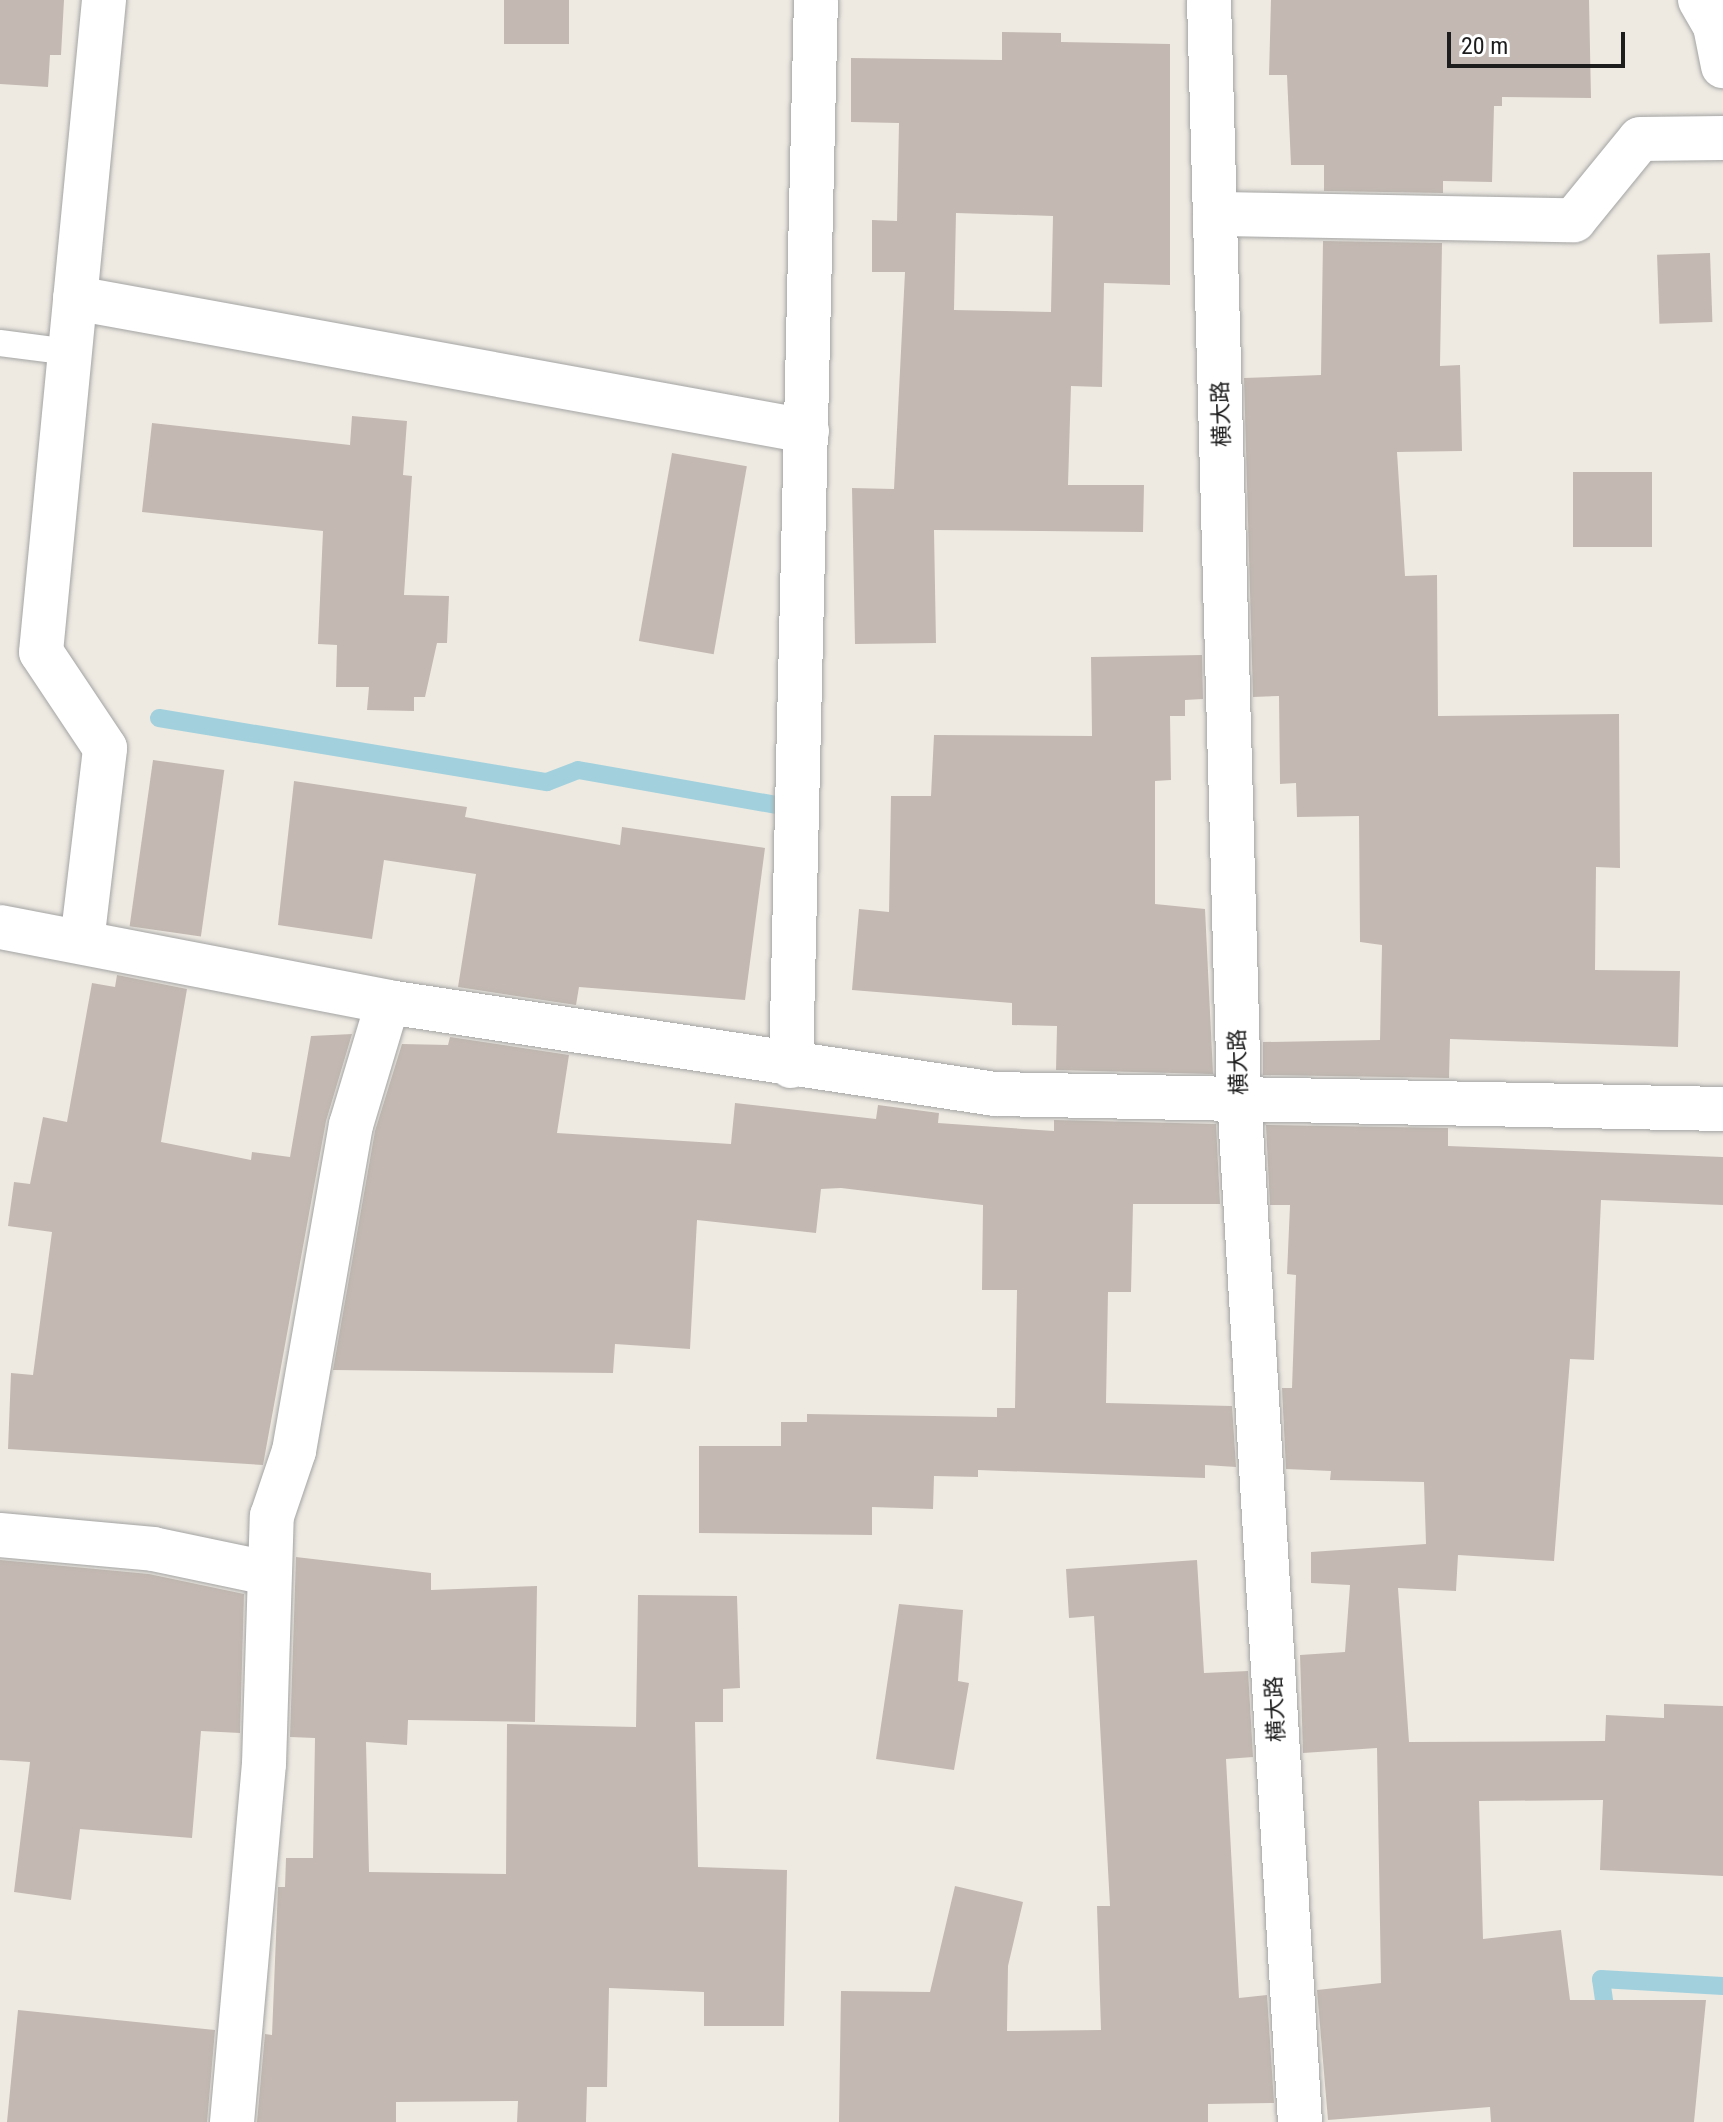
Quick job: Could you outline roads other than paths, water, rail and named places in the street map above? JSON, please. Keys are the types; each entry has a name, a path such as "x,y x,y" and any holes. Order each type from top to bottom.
{"street":[{"path":"82,942 105,748 41,652 104,0"},
{"path":"791,1066 816,0"},
{"name":"横大路","path":"1209,0 1239,1096 1300,2122"},
{"path":"1700,0 1715,26 1723,66"},
{"path":"1215,214 1574,220 1640,139 1723,138"},
{"path":"75,298 807,431"},
{"path":"0,927 388,1002 791,1066 995,1094 1239,1096 1723,1109"},
{"path":"232,2122 264,1764 272,1516 294,1451 351,1125 388,1002"},
{"path":"0,1535 153,1549 268,1573"}],"lane":[{"path":"0,343 70,352"}],"waterway":[{"path":"159,718 547,782 578,770 776,805"},
{"path":"1607,2021 1601,1979 1723,1986"}]}
